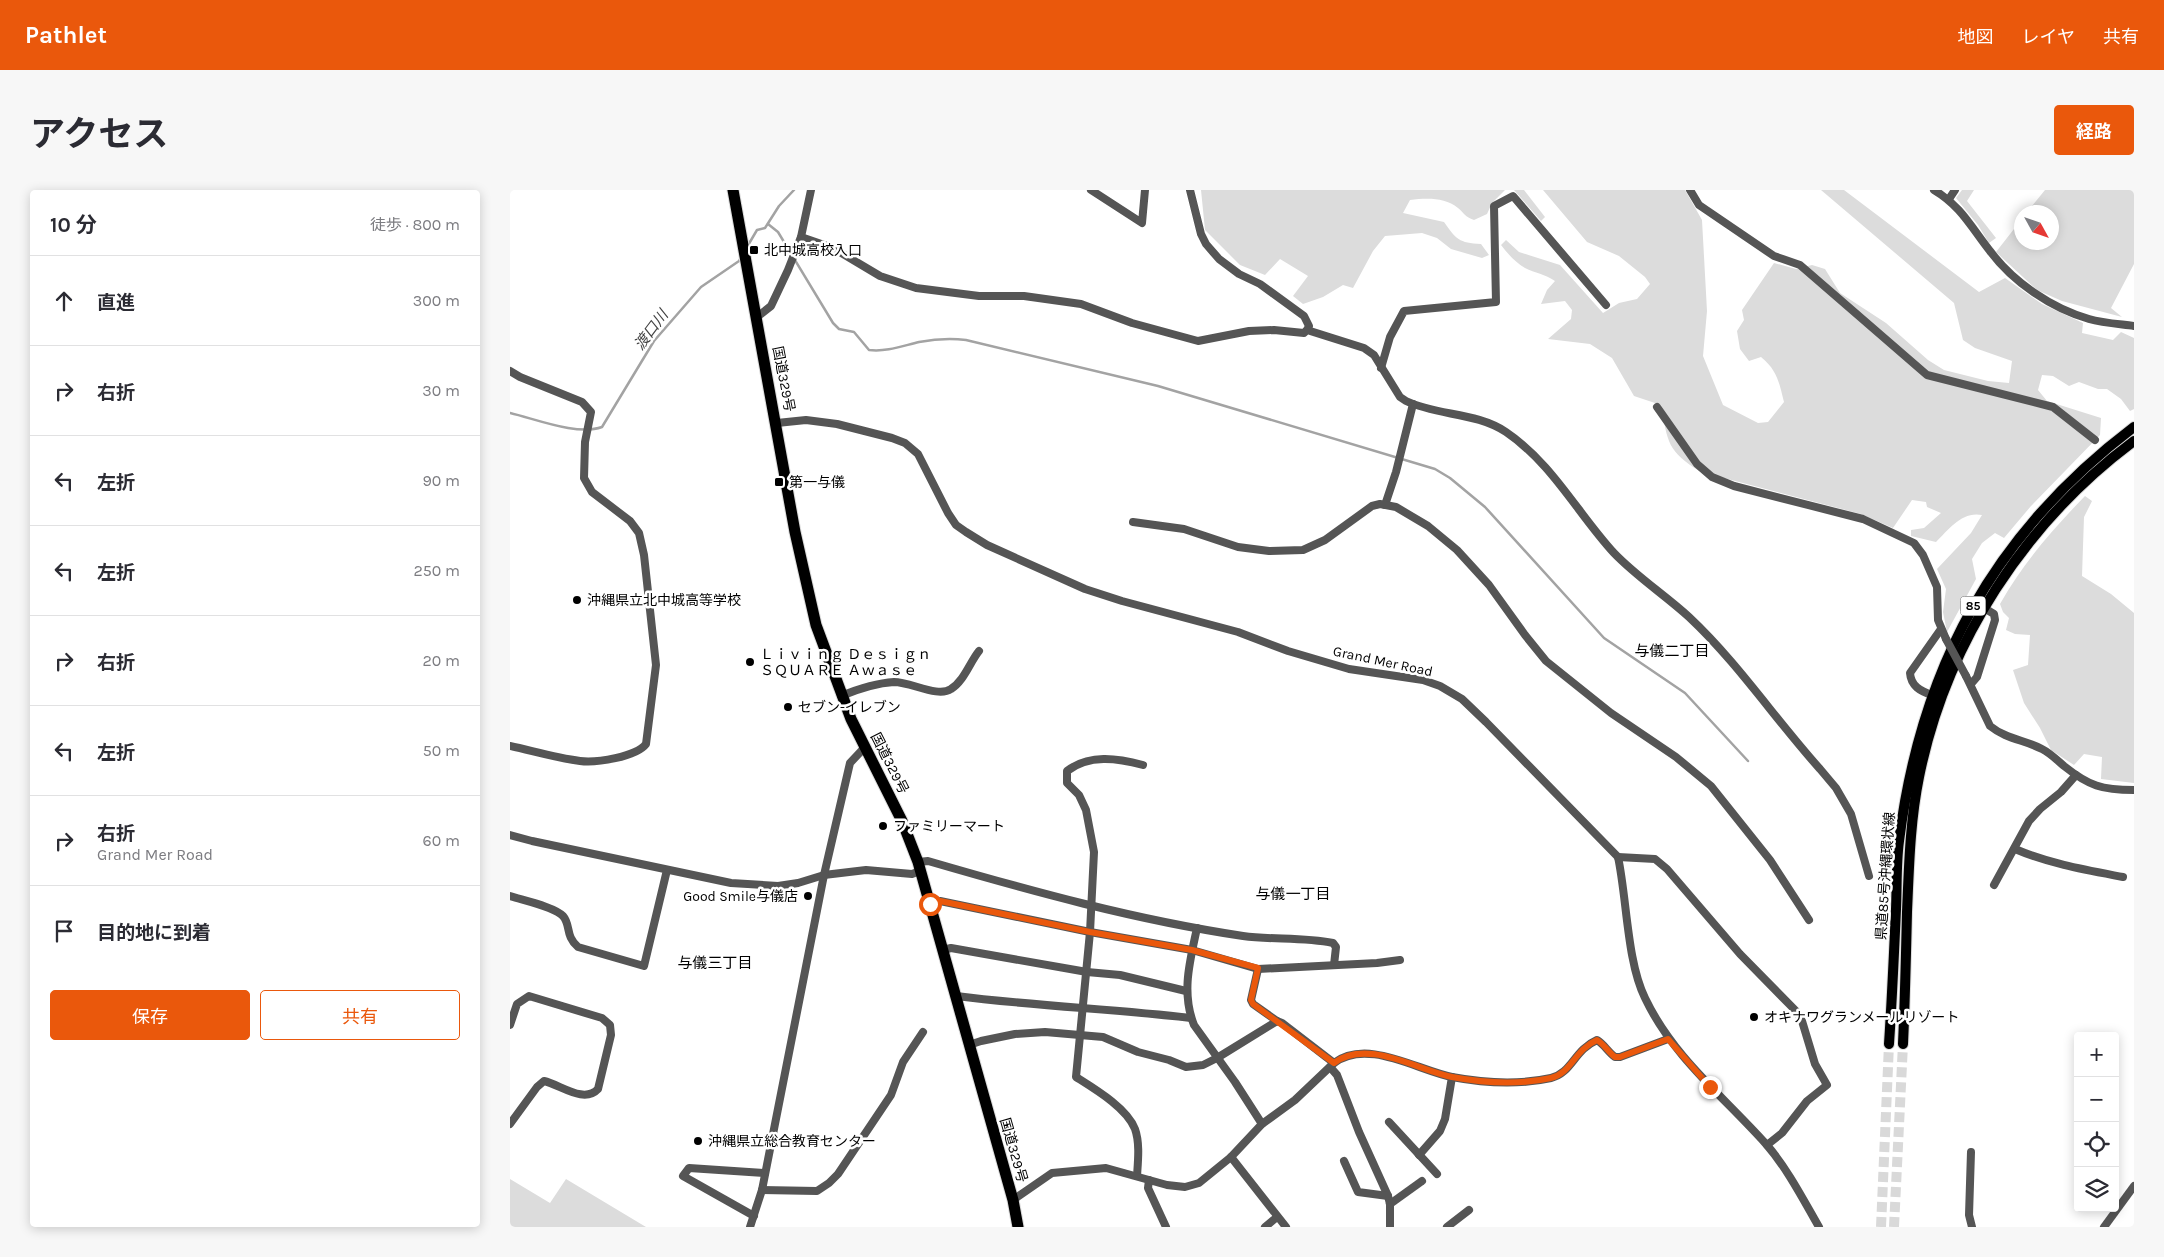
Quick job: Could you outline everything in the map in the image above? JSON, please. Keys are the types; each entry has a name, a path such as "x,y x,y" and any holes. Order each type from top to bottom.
{"highway":[{"name":"国道329号","path":"733,190 777,423 795,532 816,625 841,696 902,821 919,867 1013,1200 1018,1227"}],"main road":[{"name":"県道85号沖縄環状線","path":"1890,1044 1899,843 1915,749 1930,700 1958,634 1983,588 2013,545 2036,517 2082,468 2134,427"},
{"name":"県道85号沖縄環状線","path":"1903,1044 1911,842 1919,777 1936,716 1953,670 1984,608 2022,551 2060,506 2090,476 2134,440"}],"street":[{"path":"757,317 771,306 801,237 811,190"},
{"path":"1091,190 1142,223 1145,190"},
{"path":"801,237 833,248 880,276 916,288 979,296 1024,296 1081,304 1132,323 1186,339 1208,340 1249,331 1304,333 1309,326 1304,316 1260,284 1238,274 1219,259 1206,244 1195,216 1190,190"},
{"path":"1690,190 1698,205 1774,256 1800,265 1926,375 2053,407 2095,440"},
{"path":"1934,190 1949,199 1970,221 1990,251 2014,278 2062,309 2090,320 2134,326"},
{"path":"1949,199 1955,190"},
{"path":"1382,368 1390,336 1404,312 1496,302 1494,206 1513,196 1606,304"},
{"path":"1307,330 1364,348 1374,355 1400,396 1413,404 1460,414 1490,424 1507,432 1532,454 1614,553 1689,618 1716,646 1836,788 1854,823 1868,876"},
{"path":"510,371 520,377 582,402 591,412 585,442 584,478 592,492 630,521 639,533 644,555 656,665 646,744 641,751 629,756 581,762 510,746"},
{"path":"1384,504 1399,463 1413,404"},
{"path":"1657,407 1698,464 1712,476 1734,486 1863,519 1914,543 1923,555 1937,587 1938,620 1941,629 1971,684 1990,726 2004,736 2044,749 2076,775 2094,786 2134,790"},
{"name":"Grand Mer Road","path":"777,423 806,420 830,423 905,443 918,454 956,525 987,545 1085,589 1238,632 1288,651 1349,668 1423,680 1440,686 1462,699 1486,722 1618,857"},
{"path":"1133,522 1184,529 1238,547 1269,551 1302,550 1325,540 1372,506 1384,504 1396,507 1428,526 1457,550 1489,585 1525,636 1546,661 1604,707 1676,757 1711,786 1770,860 1809,920"},
{"path":"1971,684 1977,677 1995,620 1994,614 1984,608"},
{"path":"1930,700 1913,684 1910,672 1941,629"},
{"path":"841,696 860,688 894,682 943,693 952,689 962,678 979,651"},
{"path":"750,1227 762,1190 824,875 850,763 865,747"},
{"path":"1137,1176 1138,1154 1135,1128 1120,1109 1097,1090 1076,1078 1082,1035 1094,852 1086,810 1079,795 1067,783 1067,771 1074,766 1091,760 1123,760 1143,765"},
{"path":"1994,885 2029,821 2040,809 2061,792 2076,775"},
{"path":"510,835 731,883 778,886 824,875 866,870 912,874 928,861 1092,905 1198,928 1244,936 1317,940 1334,943 1336,947 1334,965"},
{"path":"2015,849 2039,859 2123,877"},
{"path":"1767,1145 1782,1133 1807,1101 1827,1086 1815,1064 1802,1021 1796,1011 1740,954 1667,870 1655,859 1618,857 1624,883 1634,963 1644,997 1668,1039 1710,1087 1767,1145 1797,1187 1818,1227"},
{"path":"510,896 557,911 566,922 570,940 578,947 644,966 667,870"},
{"path":"930,904 940,901 1090,932 1192,950 1258,968 1400,960"},
{"path":"1198,928 1192,950 1186,991 1191,1018 1262,1124"},
{"path":"943,950 951,948 1087,972 1120,975 1186,991"},
{"path":"1258,968 1251,1000 1253,1004 1282,1023 1332,1065 1389,1200 1390,1227"},
{"path":"510,1025 517,1004 529,996 602,1018 610,1025 611,1035 598,1088 593,1094 583,1096 544,1081 537,1087 510,1124"},
{"path":"956,996 1013,1003 1191,1018"},
{"path":"969,1045 1015,1034 1045,1032 1103,1037 1138,1052 1169,1060 1186,1067 1203,1065 1217,1058 1277,1021"},
{"path":"762,1190 817,1191 829,1183 838,1174 891,1095 903,1062 923,1032"},
{"path":"1013,1200 1052,1173 1106,1168 1184,1187 1199,1183 1231,1157 1262,1124 1295,1100 1332,1065 1341,1058 1356,1053 1372,1053 1452,1077 1505,1083 1553,1078 1566,1071 1586,1045 1597,1040 1615,1057 1620,1057 1668,1039"},
{"path":"1419,1155 1440,1131 1452,1077"},
{"path":"1389,1122 1437,1174"},
{"path":"1971,1152 1969,1215 1972,1227"},
{"path":"1231,1157 1286,1227"},
{"path":"1344,1161 1358,1192 1389,1200 1422,1181"},
{"path":"754,1216 683,1176 689,1168 765,1173"},
{"path":"1149,1180 1148,1188 1166,1227"},
{"path":"2104,1227 2134,1186"},
{"path":"1446,1227 1469,1210"},
{"path":"1265,1227 1277,1217"}],"shaded area":[{"path":"1201,190 1505,190 1492,203 1487,214 1474,220 1453,204 1435,199 1410,200 1403,213 1444,222 1459,239 1468,243 1481,244 1489,255 1482,258 1451,249 1437,238 1422,233 1385,236 1373,251 1353,288 1343,285 1323,297 1303,304 1293,296 1308,276 1280,259 1265,275 1240,265 1205,230"},
{"path":"1514,190 1524,190 1545,217 1541,221"},
{"path":"1543,190 1685,190 1702,220 1707,311 1703,356 1723,405 1758,423 1768,422 1784,402 1779,382 1771,367 1761,357 1749,361 1740,349 1737,331 1744,320 1742,310 1774,263 1796,269 1812,265 1825,269 1840,293 1886,323 1928,360 1944,370 1988,381 2009,383 2012,361 1975,348 1963,340 1954,303 1821,190 1844,190 1979,292 2005,278 2042,304 2083,323 2082,333 2113,340 2121,332 2134,338 2134,409 2130,411 2121,399 2107,389 2098,389 2079,382 2069,386 2053,376 2042,375 2038,390 2047,401 2101,418 2100,435 2031,506 2004,538 1995,533 1982,543 1972,559 1976,579 1947,632 1943,612 1946,589 1937,569 1971,533 1982,515 1975,514 1962,518 1936,542 1911,536 1911,530 1924,528 1941,513 1927,507 1926,502 1912,500 1893,528 1861,514 1701,472 1690,465 1675,452 1671,445 1665,429 1661,405 1634,396 1612,358 1590,344 1548,339 1571,319 1572,310 1565,301 1541,304 1547,290 1555,281 1518,263 1501,245 1506,240 1519,252 1560,265 1603,313 1619,303 1637,299 1650,284 1645,277 1619,256 1587,242"},
{"path":"1962,190 1974,190 1967,201 1996,238 1989,243 1978,225 1956,198"},
{"path":"2045,190 2134,190 2134,264 2111,308 2122,317 2062,301 2037,290 1996,252 2014,229 2014,250 2059,250 2059,205 2033,205"},
{"path":"2085,496 2092,501 2084,517 2082,576 2111,594 2134,613 2134,783 2101,779 2102,757 2084,754 2074,765 2051,750 2024,703 2013,670 2028,665 2030,635 2015,634 2006,630 2009,618 2003,612 2000,604 2018,574 2039,547"},
{"path":"510,1179 550,1203 566,1179 646,1227 510,1227"}],"waterway":[{"name":"渡口川","path":"747,247 757,230 765,228 779,206 794,190"},
{"path":"768,224 778,232 833,323 839,329 854,332 869,350 888,349 937,340 966,340 1158,386 1435,469 1450,478 1485,507 1604,638 1685,693 1748,761"},
{"name":"渡口川","path":"510,413 569,428 592,429 602,427 654,341 701,287 739,261 742,256"}],"tunnel":[{"path":"1881,1227 1889,1044"},
{"path":"1894,1227 1903,1044"}],"place":[{"name":"北中城高校入口","path":"754,250"},
{"name":"第一与儀","path":"779,482"},
{"name":"沖縄県立北中城高等学校","path":"577,600"},
{"name":"Ｌｉｖｉｎｇ Ｄｅｓｉｇｎ ＳＱＵＡＲＥ Ａｗａｓｅ","path":"750,662"},
{"name":"セブン-イレブン","path":"788,707"},
{"name":"ファミリーマート","path":"883,826"},
{"name":"Good Smile与儀店","path":"808,896"},
{"name":"オキナワグランメールリゾート","path":"1754,1017"},
{"name":"沖縄県立総合教育センター","path":"698,1141"}],"district":[{"name":"与儀二丁目","path":"1672,651"},
{"name":"与儀一丁目","path":"1293,894"},
{"name":"与儀三丁目","path":"715,963"}],"route":[{"path":"930,904 940,901 1090,932 1192,950 1258,968 1251,1000 1253,1004 1282,1023 1334,1063 1341,1058 1356,1053 1372,1053 1452,1077 1505,1083 1553,1078 1566,1071 1574,1057 1586,1045 1597,1040 1615,1057 1620,1057 1668,1039 1710,1087"}]}
